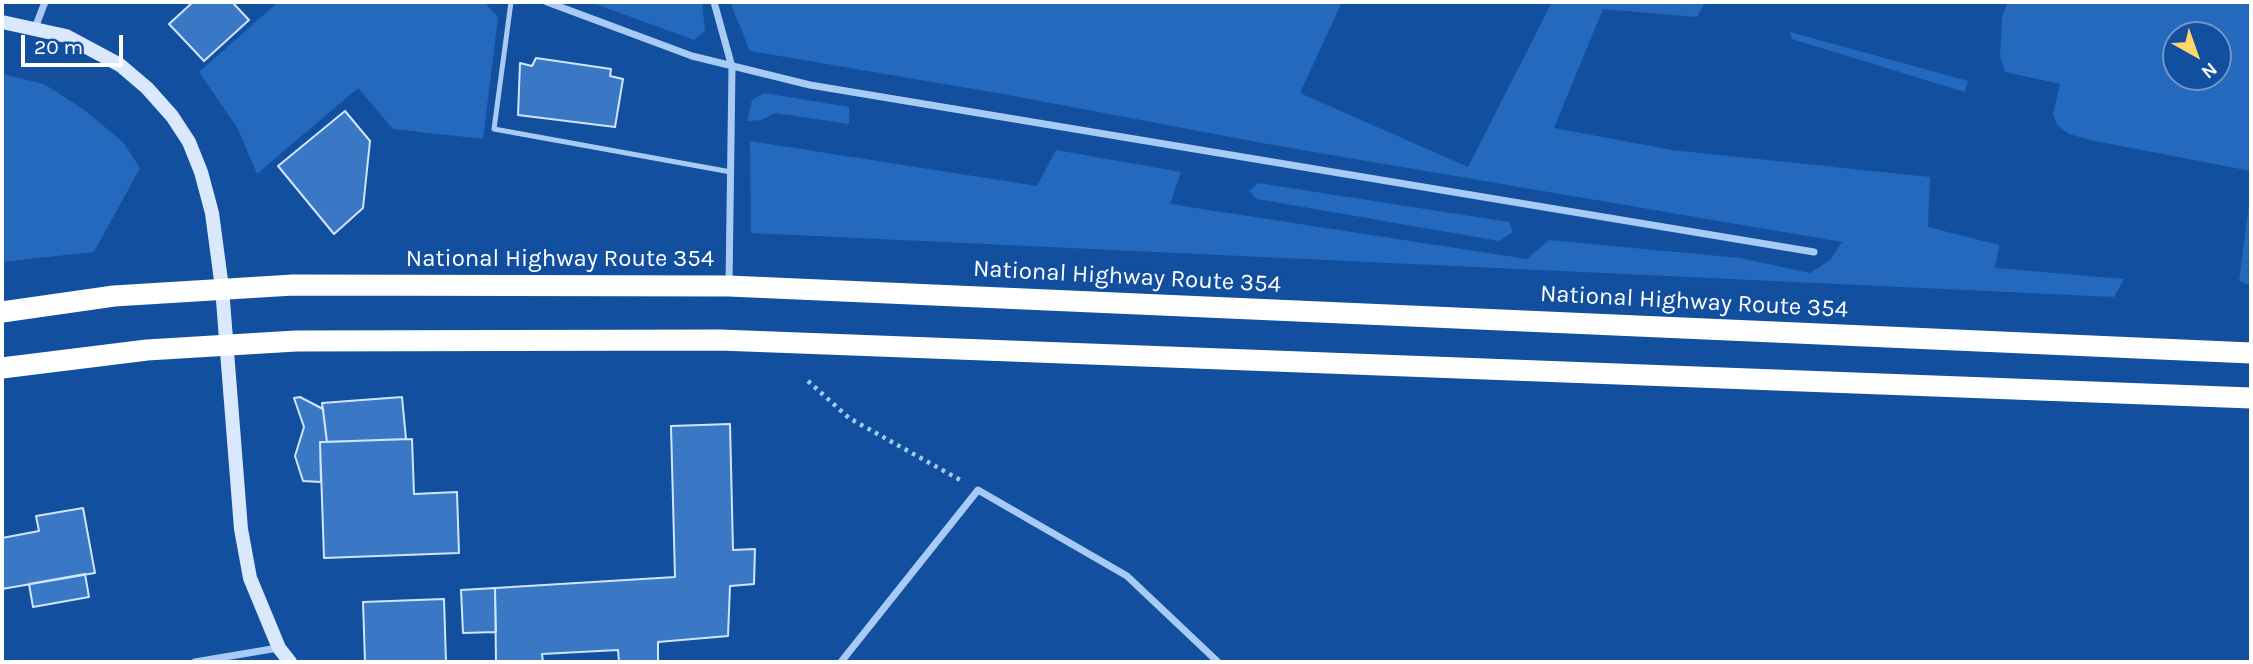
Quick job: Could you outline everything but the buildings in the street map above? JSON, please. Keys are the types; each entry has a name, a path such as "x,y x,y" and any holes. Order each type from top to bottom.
{"highway":[{"name":"National Highway Route 354","path":"2,312 114,296 293,285 729,286 2251,353"},
{"path":"2,368 147,350 296,341 720,340 2251,398"}],"street":[{"path":"35,28 45,2"},
{"path":"547,2 692,56 732,68 810,85 1814,252"},
{"path":"714,2 732,68 729,286"},
{"path":"2,22 66,36 120,65 147,88 172,116 189,142 212,212 228,345 241,529 250,578 279,648 290,662"},
{"path":"842,662 978,490 1127,576 1219,662"},
{"path":"195,662 279,648"}],"lane":[{"path":"511,2 494,129 731,172"}],"path":[{"path":"808,381 849,418 978,490"}],"shaded area":[{"path":"278,2 484,2 498,17 483,139 393,129 358,88 257,174 238,129 199,72"},
{"path":"590,2 702,2 705,31 694,40"},
{"path":"730,2 1342,2 1300,93 1468,167 1552,2 1705,2 1697,17 1603,9 1554,128 1672,150 1930,177 1928,227 1999,245 1995,268 2124,279 2114,297 751,233 750,141 1037,186 1056,150 1181,172 1170,204 1527,259 1549,240 1740,258 1810,273 1830,260 1842,242 1273,145 1003,94 750,51"},
{"path":"2008,2 2251,2 2251,171 2069,134 2057,125 2053,114 2060,84 2005,72 2000,56 2002,17"},
{"path":"1790,32 1968,81 1965,92 1792,39"},
{"path":"2,74 44,84 83,109 123,142 140,168 94,252 2,262"},
{"path":"764,93 849,107 849,124 775,113 761,120 747,121 752,100"},
{"path":"1258,183 1509,222 1513,232 1499,241 1257,199 1249,191"},
{"path":"2251,189 2251,286 2239,281"}]}
